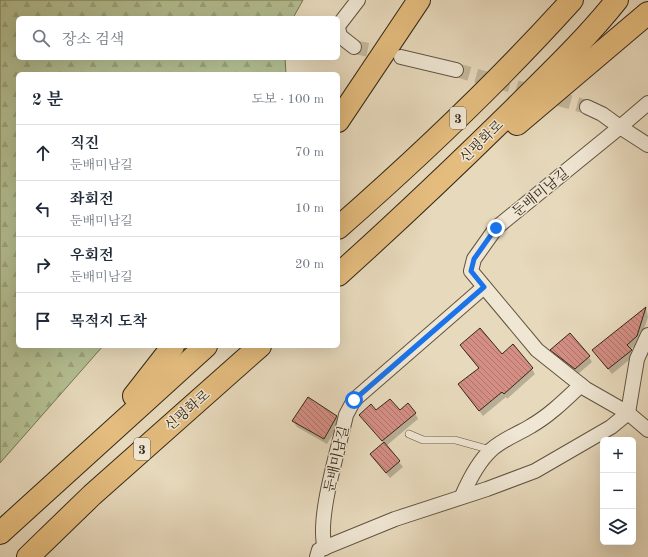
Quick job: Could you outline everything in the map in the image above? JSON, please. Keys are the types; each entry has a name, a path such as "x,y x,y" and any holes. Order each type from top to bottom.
{"highway":[{"path":"340,118 419,0"},
{"name":"3","path":"340,226 432,143 529,48 572,0"},
{"name":"신평화로","path":"340,273 426,195 566,57 617,0"},
{"path":"426,195 532,112 648,14"},
{"path":"97,444 171,348"},
{"name":"3","path":"0,533 204,348"},
{"name":"신평화로","path":"28,557 92,494 258,348"}],"street":[{"path":"340,24 358,0"},
{"path":"340,36 354,47"},
{"path":"402,57 456,70"},
{"path":"620,127 648,103"},
{"path":"587,107 602,114 648,145"},
{"name":"둔배미남길","path":"620,127 496,228 474,259 471,271 538,350 581,385 628,413 648,430"},
{"name":"둔배미남길","path":"484,287 354,400 346,415 323,518 321,552 395,519 462,496 487,490 535,471 611,428 628,413"},
{"path":"628,413 637,359 648,334"},
{"path":"462,496 471,476 491,450 503,441 532,426 558,407 581,385"}],"lane":[{"path":"409,434 423,440 455,440 491,450"}],"green space":[{"path":"0,0 303,0 294,16 16,16 16,60 285,60 286,72 16,72 16,348 101,348 0,463"}],"building":[{"path":"646,307 637,336 627,345 632,350 608,369 592,350"},
{"path":"480,328 502,354 513,344 533,368 504,394 502,392 479,411 458,384 479,368 460,345"},
{"path":"570,333 590,356 575,369 550,350"},
{"path":"308,397 337,416 324,439 292,421"},
{"path":"390,399 400,410 408,403 416,413 382,441 359,415 371,404 376,410"},
{"path":"384,442 400,461 386,473 370,454"}],"tunnel":[{"path":"354,47 389,54"},
{"path":"456,70 587,107"}],"route":[{"path":"354,400 484,287 471,271 474,259 496,228"}]}
